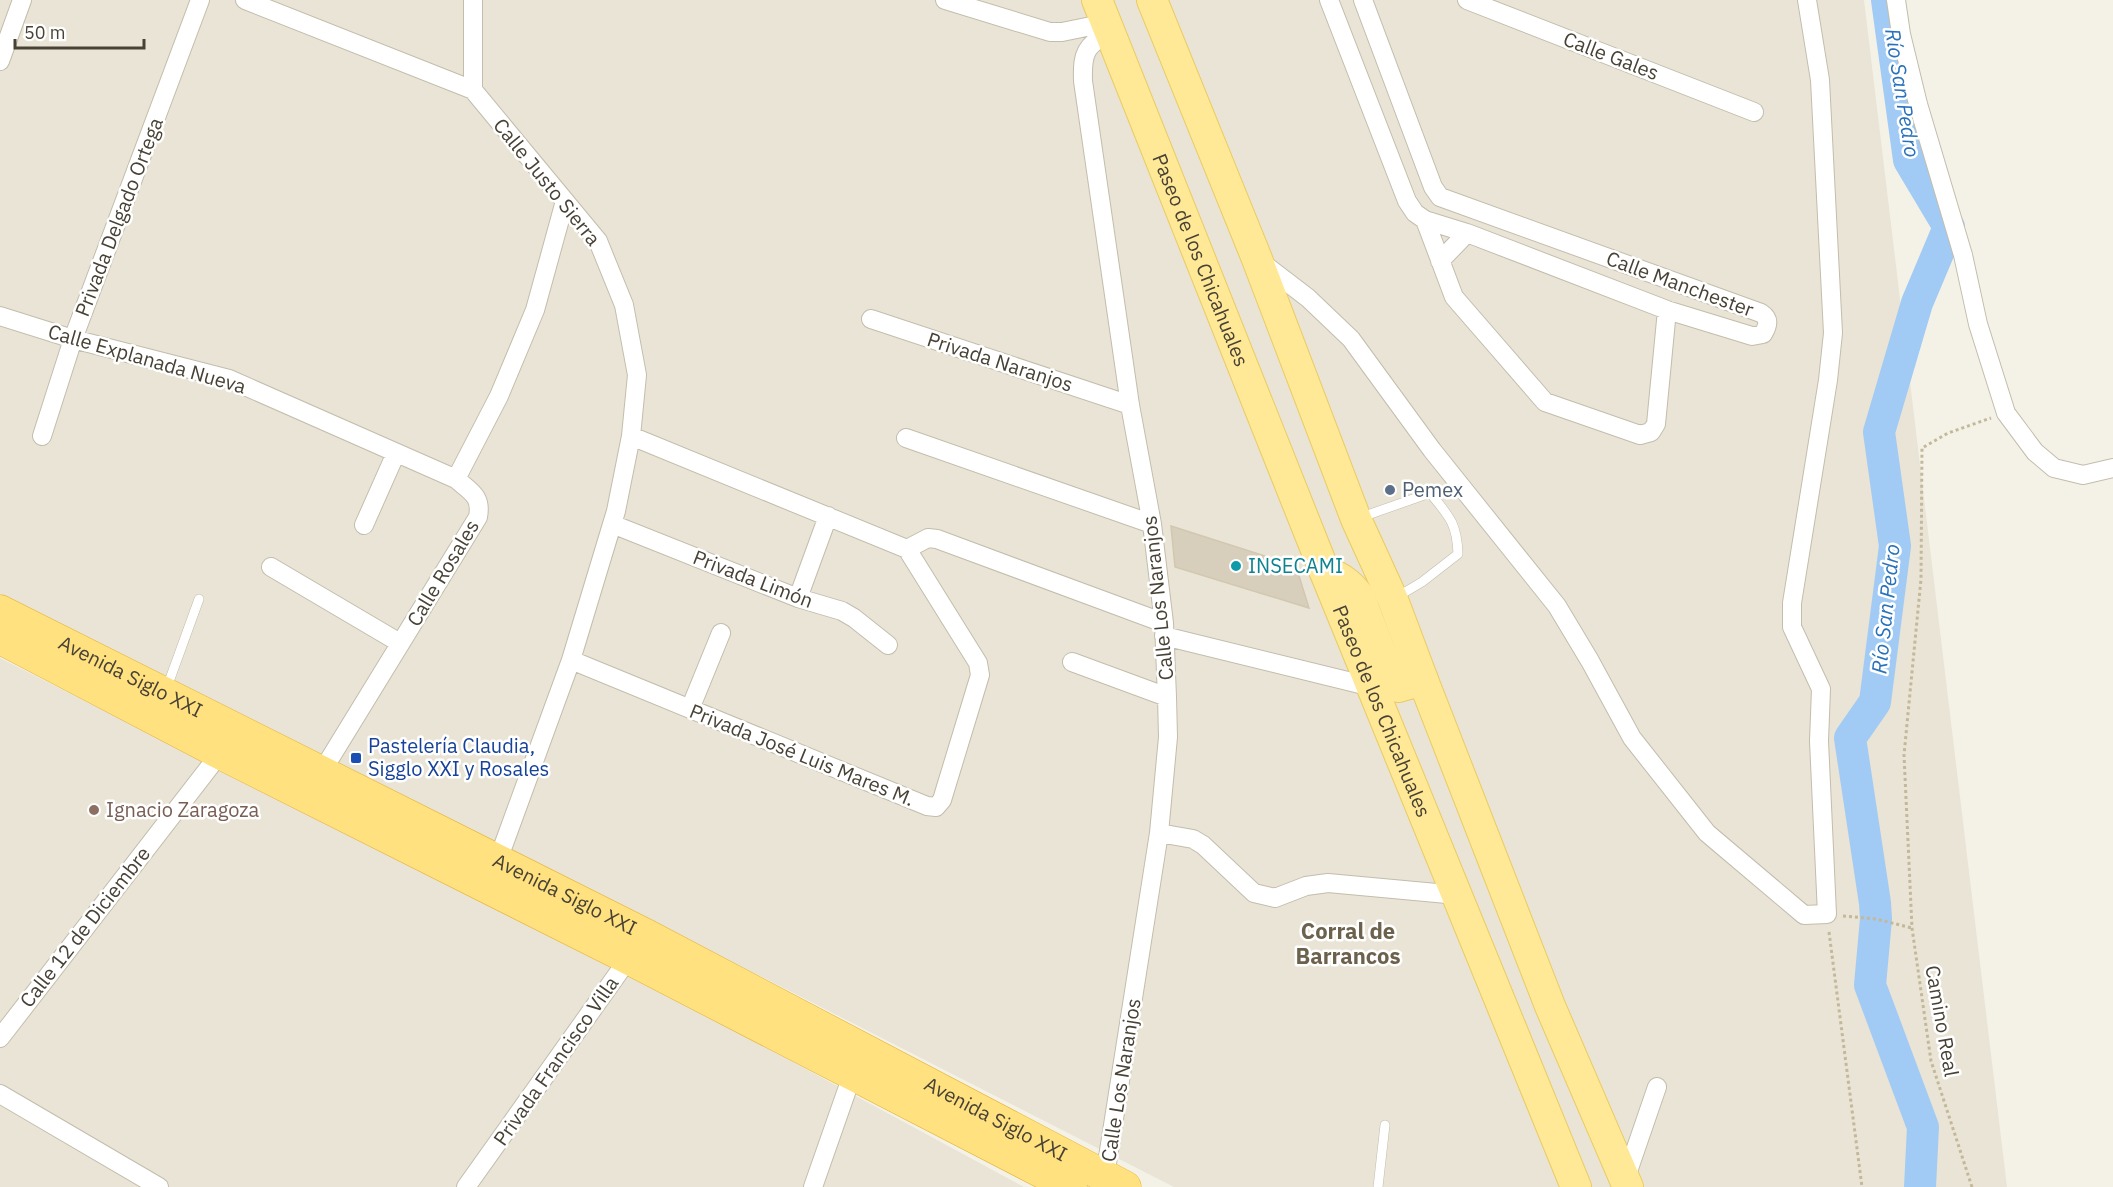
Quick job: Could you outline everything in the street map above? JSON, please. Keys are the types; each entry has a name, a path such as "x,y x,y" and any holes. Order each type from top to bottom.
{"highway":[{"name":"Avenida Siglo XXI","path":"0,611 164,695 228,742 321,773 498,860 637,947"},
{"name":"Avenida Siglo XXI","path":"0,638 228,742 637,947 857,1062 1113,1180 1123,1178 1152,1187"},
{"name":"Avenida Siglo XXI","path":"857,1062 1017,1159 1071,1187"},
{"path":"1017,1159 1055,1187"}],"main road":[{"path":"1152,0 1257,259 1356,519 1393,600 1550,1006 1627,1184"},
{"name":"Paseo de los Chicahuales","path":"1104,18 1324,570 1576,1187"},
{"path":"1324,570 1342,578 1359,596 1394,686 1423,680"}],"street":[{"path":"0,61 22,0"},
{"name":"Privada Delgado Ortega","path":"42,436 73,339 200,0"},
{"name":"Calle Justo Sierra","path":"245,0 269,4 473,90 598,241 624,305 637,375 631,436 612,524 571,660 498,860"},
{"path":"473,0 473,90"},
{"path":"945,0 1050,32 1062,32 1104,18"},
{"path":"1329,0 1407,201 1415,213 1425,220 1454,297 1545,402 1640,435 1651,432 1656,424 1667,310"},
{"path":"1363,0 1432,187 1440,197 1425,220"},
{"name":"Calle Gales","path":"1467,0 1754,112"},
{"path":"1257,259 1308,298 1351,339 1432,450 1557,606 1632,738 1707,833 1804,915 1827,914 1819,741 1821,689 1792,627 1792,603 1828,380 1833,333 1820,80 1808,0"},
{"path":"1896,0 1901,34 1918,104 1963,255 1978,324 2006,413 2035,452 2054,468 2083,475 2113,468"},
{"name":"Calle Los Naranjos","path":"1104,18 1087,47 1083,65 1083,81 1130,405 1152,524 1164,630 1168,737 1159,833 1113,1180"},
{"name":"Calle Manchester","path":"1425,220 1467,233 1667,310 1752,336 1763,334 1767,327 1766,316 1761,313 1440,197"},
{"path":"456,479 499,396 535,310 565,201"},
{"path":"1440,261 1467,233"},
{"name":"Calle Explanada Nueva","path":"0,316 73,339 229,379 456,479"},
{"name":"Privada Naranjos","path":"871,319 1130,405"},
{"path":"631,436 907,549 928,538 937,539 1164,630 1372,687"},
{"path":"906,438 1152,524"},
{"path":"364,525 396,453"},
{"name":"Calle Rosales","path":"321,773 478,517 480,506 478,498 456,479"},
{"path":"798,598 828,516"},
{"name":"Privada Limón","path":"612,524 798,598 842,612 854,618 888,645"},
{"name":"Privada José Luis Mares M.","path":"571,660 927,806 936,807 942,800 980,675 978,663 907,549"},
{"path":"271,567 400,643"},
{"path":"690,709 721,633"},
{"path":"1072,662 1167,697"},
{"name":"Calle 12 de Diciembre","path":"0,1038 228,742"},
{"path":"1159,833 1193,839 1203,845 1254,893 1275,898 1306,886 1328,883 1458,895"},
{"name":"Privada Francisco Villa","path":"466,1187 637,947"},
{"path":"813,1187 857,1062"},
{"path":"1627,1184 1657,1087"},
{"path":"0,1094 159,1187"}],"lane":[{"path":"1356,519 1431,493 1453,521 1458,540 1458,554 1422,582 1393,600"},
{"path":"164,695 199,599"},
{"path":"1378,1187 1385,1125"}],"path":[{"name":"Camino Real","path":"1972,1187 1931,1061 1912,928 1904,755 1921,579 1922,448 1948,433 2006,413"},
{"path":"1862,1187 1827,914 1876,919 1912,928"}],"shaded area":[{"path":"0,0 1864,0 2007,1187 1174,1187 0,594"},
{"path":"0,658 745,1036 1024,1187 0,1187"}],"building":[{"name":"INSECAMI","path":"1171,526 1296,566 1309,608 1175,567"}],"waterway":[{"name":"Río San Pedro","path":"1887,0 1909,160 1949,227 1917,303 1879,432 1895,546 1875,702 1850,738 1875,903 1876,919 1870,985 1923,1127 1920,1187"}],"place":[{"name":"Pemex","path":"1390,490"},
{"name":"INSECAMI","path":"1236,566"},
{"name":"Pastelería Claudia, Sigglo XXI y Rosales","path":"356,758"},
{"name":"Ignacio Zaragoza","path":"94,810"}],"district":[{"name":"Corral de Barrancos","path":"1348,944"}]}
